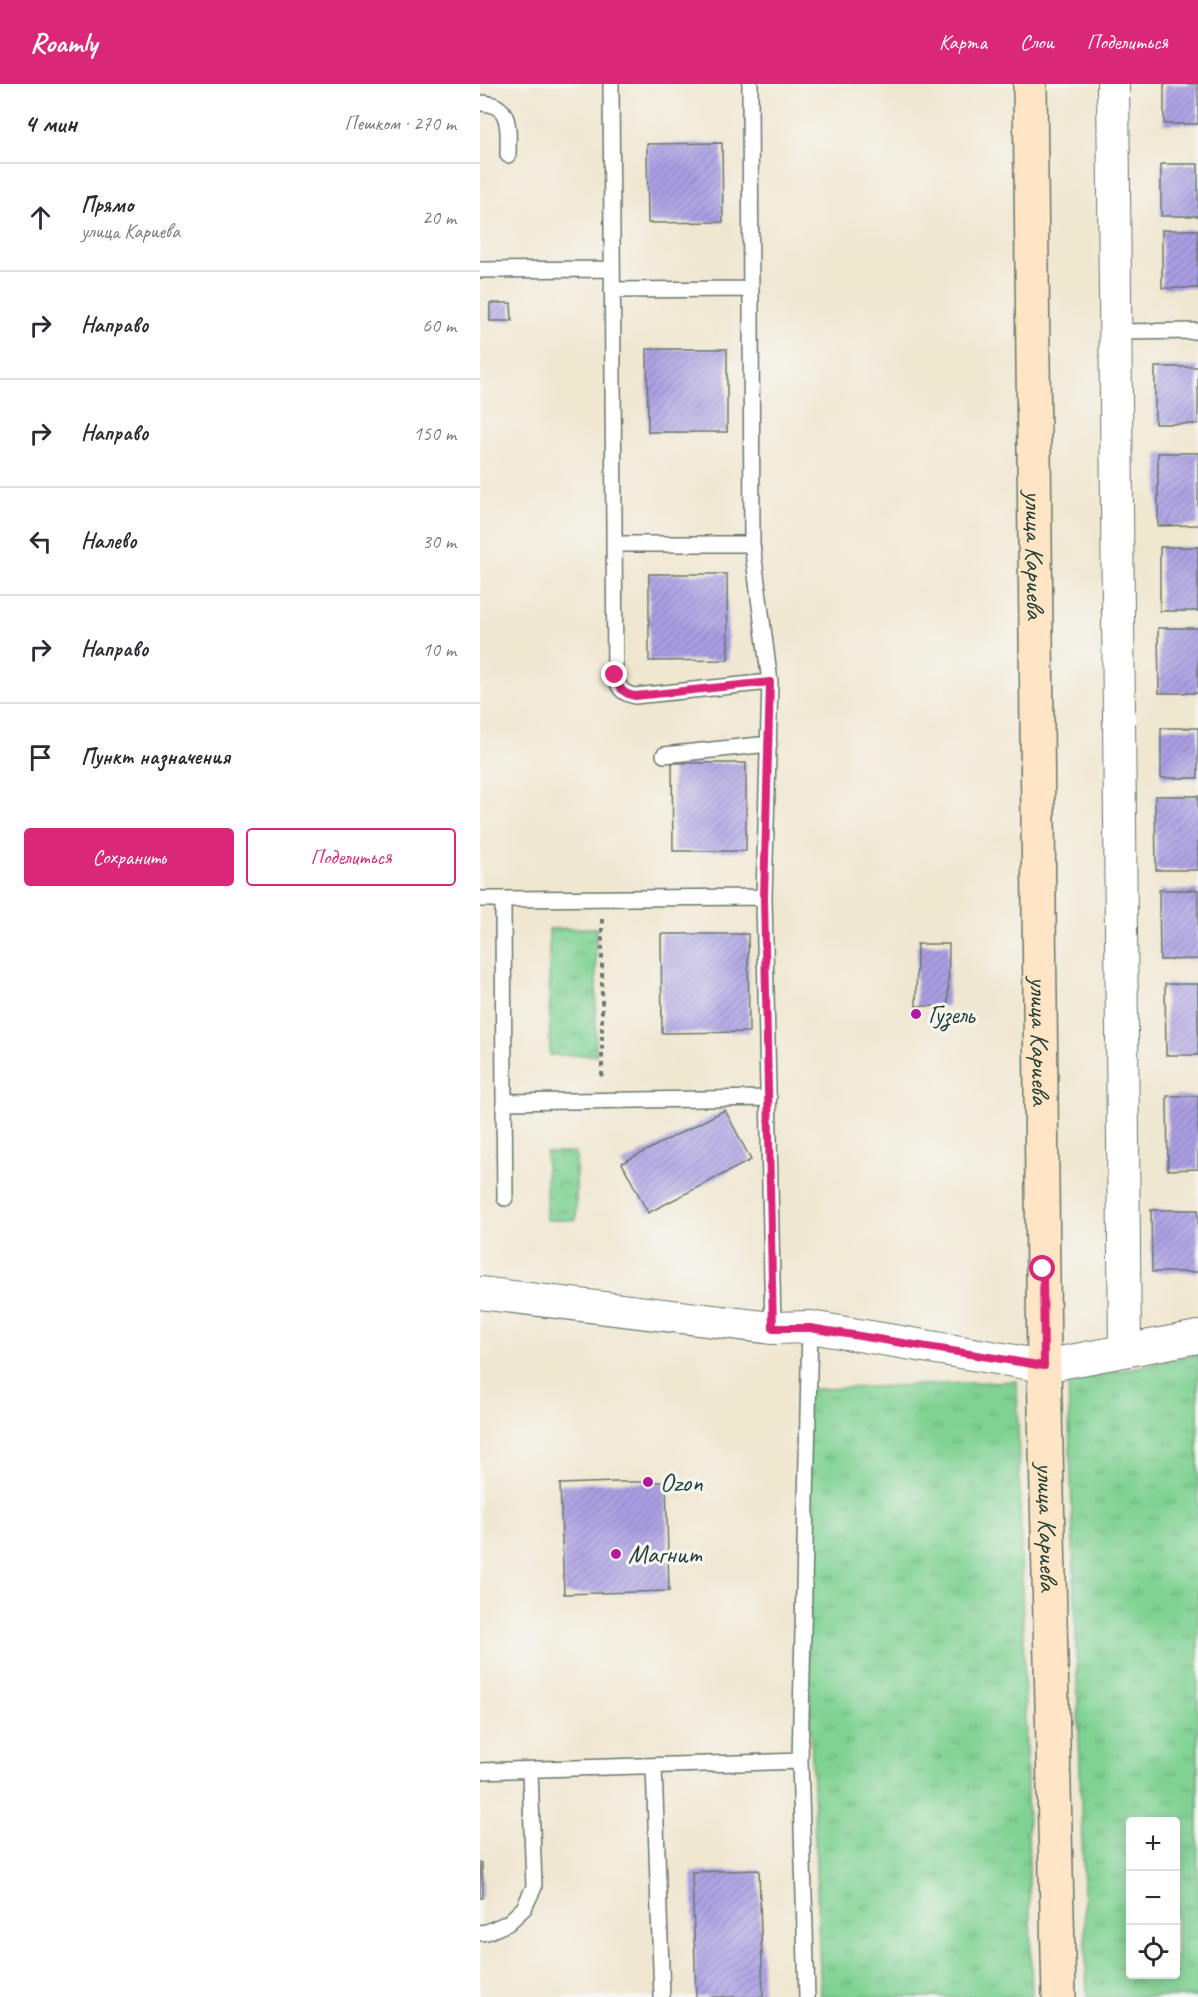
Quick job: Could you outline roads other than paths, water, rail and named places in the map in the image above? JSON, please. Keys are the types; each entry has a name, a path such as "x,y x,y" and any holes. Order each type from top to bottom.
{"main road":[{"name":"улица Кариева","path":"1030,84 1044,1366 1059,1997"}],"street":[{"path":"1113,84 1125,1350"},
{"path":"480,1293 773,1328 810,1328 1044,1366 1198,1337"}],"lane":[{"path":"611,84 615,675 619,689 635,696 770,682"},
{"path":"750,84 752,544 770,682 764,897 773,1328"},
{"path":"480,103 499,107 505,114 508,125 508,155"},
{"path":"480,270 612,269"},
{"path":"612,290 751,290"},
{"path":"1115,332 1198,331"},
{"path":"614,544 752,544"},
{"path":"664,755 770,744"},
{"path":"480,899 764,897"},
{"path":"503,899 505,1198"},
{"path":"504,1102 769,1098"},
{"path":"807,1997 800,1761 810,1328"},
{"path":"480,1771 800,1761"},
{"path":"654,1766 662,1997"},
{"path":"480,1933 508,1923 524,1908 534,1887 530,1770"}],"place":[{"name":"Гузель","path":"916,1014"},
{"name":"Ozon","path":"648,1482"},
{"name":"Магнит","path":"616,1554"}]}
